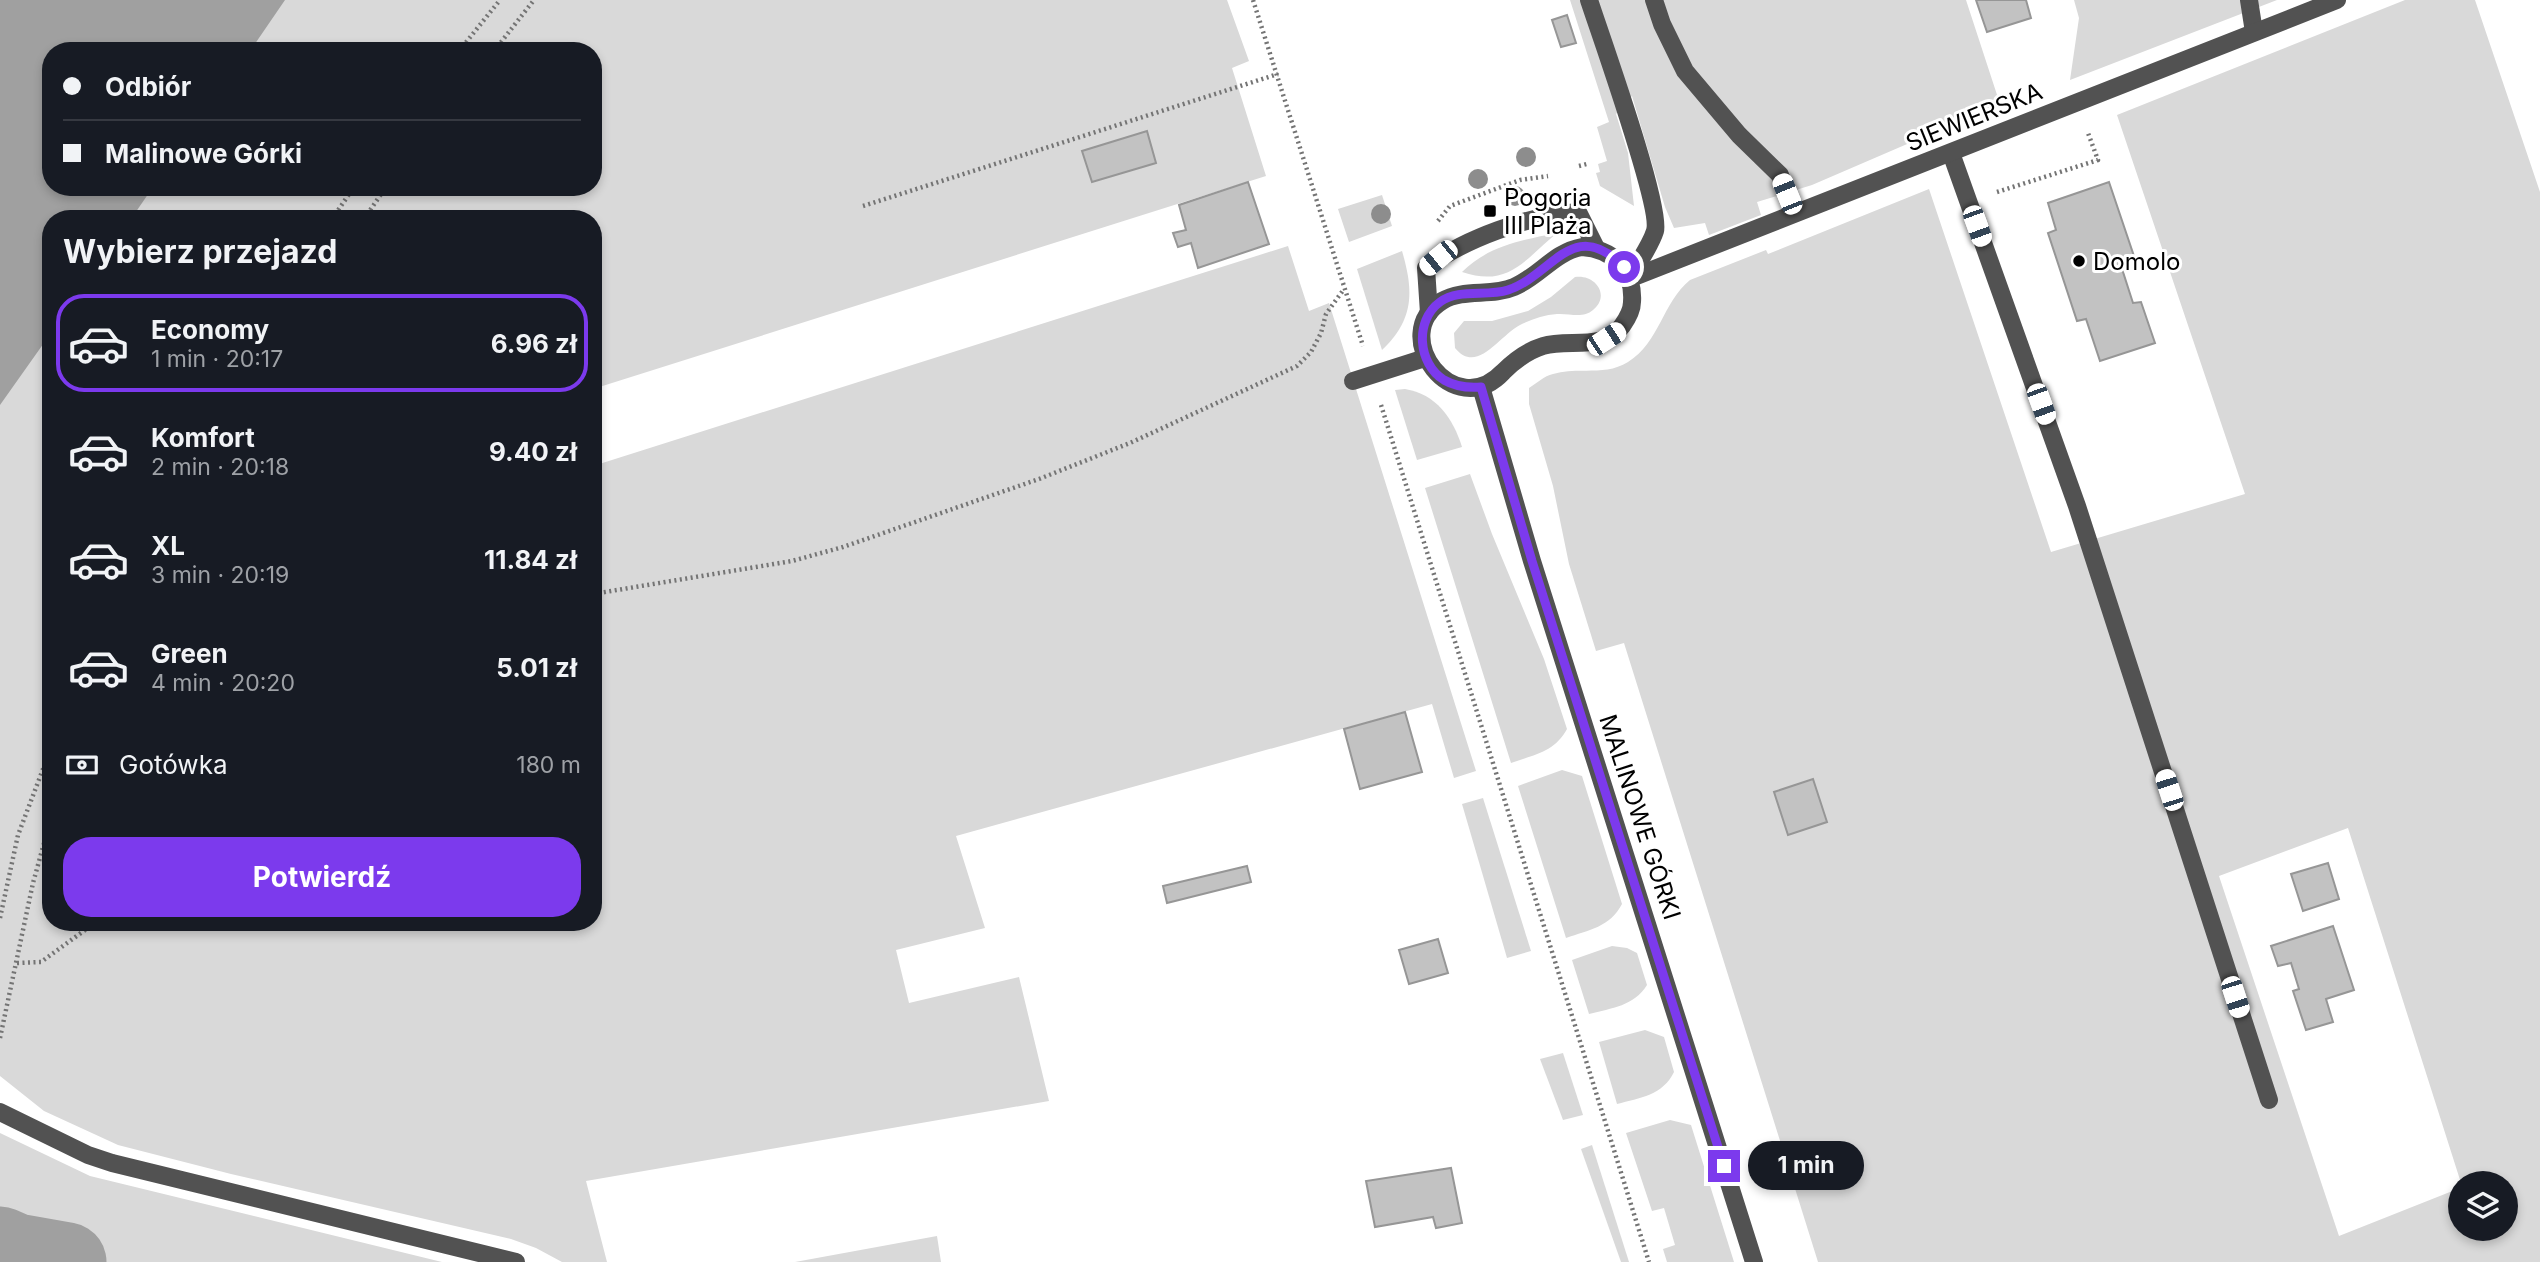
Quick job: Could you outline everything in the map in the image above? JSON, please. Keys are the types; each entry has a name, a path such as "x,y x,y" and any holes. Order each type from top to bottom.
{"street":[{"path":"1589,0 1638,153 1656,229 1629,279"},
{"path":"1654,0 1662,24 1685,71 1739,135 1780,175 1794,213"},
{"path":"2249,0 2253,32"},
{"name":"SIEWIERSKA","path":"1629,279 2337,0"},
{"path":"1951,153 2077,506 2269,1100"},
{"path":"1429,313 1426,268 1451,251 1535,218 1578,212 1596,247 1615,258 1624,267 1629,279 1632,305 1628,318 1618,331 1606,339 1593,343 1554,344 1532,350 1520,356 1489,384 1481,387 1457,386 1443,380 1425,358 1422,344 1423,328 1429,313 1440,302 1449,297 1496,292 1520,285 1531,279 1558,254 1570,249 1596,247"},
{"path":"1353,381 1425,358"},
{"name":"MALINOWE GÓRKI","path":"1481,387 1528,549 1754,1262"},
{"path":"0,1112 88,1155 112,1163 516,1262"}],"path":[{"path":"466,42 500,0"},
{"path":"501,42 534,0"},
{"path":"1253,0 1649,1262"},
{"path":"863,206 1278,74"},
{"path":"1968,201 2098,160 2087,129"},
{"path":"1579,166 1587,164"},
{"path":"1434,226 1450,206 1520,180 1548,176"},
{"path":"602,593 792,561 1039,479 1130,443 1297,366 1311,352 1321,333 1326,314 1344,288"},
{"path":"0,918 18,835 42,772"},
{"path":"0,1038 42,849"},
{"path":"17,962 41,962 84,931"}],"shaded area":[{"path":"0,0 1227,0 1249,61 1232,68 1266,176 602,386 602,210 42,210 42,931 602,931 602,463 1288,246 1309,311 1329,303 1476,771 1454,778 1432,704 956,836 985,928 896,950 909,1003 1019,977 1049,1101 586,1181 607,1262 562,1262 511,1239 118,1145 44,1111 0,1076"},
{"path":"0,0 285,0 256,42 42,42 42,196 147,196 137,210 42,210 42,346 0,405"},
{"path":"1570,0 1966,0 2000,104 1812,185 1757,202 1761,215 1709,235 1705,223 1674,228 1665,207 1632,96 1616,114 1628,153 1634,206 1600,186 1596,173 1600,172 1598,164 1607,161 1597,127 1609,122"},
{"path":"2074,0 2277,0 2070,80 2079,18"},
{"path":"2405,0 2475,0 2540,192 2540,1262 1818,1262 1624,643 1596,651 1569,564 1553,486 1529,404 1529,388 1553,374 1610,369 1628,362 1647,344 1673,300 1690,280 1766,250 1768,254 1929,189 2051,552 2245,494 2117,115","holes":["2348,828 2457,1171 2518,1171 2518,1241 2448,1241 2448,1193 2339,1236 2219,876"]},
{"path":"1382,195 1392,226 1349,242 1338,209"},
{"path":"1557,233 1525,261 1504,274 1478,276 1462,272 1494,250"},
{"path":"1402,251 1409,292 1406,316 1393,339 1382,350 1357,269"},
{"path":"1575,277 1594,282 1600,292 1598,304 1589,313 1543,316 1529,321 1512,330 1480,355 1463,355 1455,348 1454,333 1464,321 1492,321 1528,311 1551,297"},
{"path":"1405,389 1426,396 1442,409 1454,426 1462,447 1417,460 1395,390"},
{"path":"1470,474 1544,659 1567,729 1550,748 1511,763 1425,488"},
{"path":"1562,770 1582,776 1622,904 1605,923 1566,938 1518,786"},
{"path":"1483,798 1531,951 1507,958 1462,804"},
{"path":"1612,946 1627,948 1637,953 1647,985 1629,1002 1589,1014 1572,960"},
{"path":"1645,1030 1664,1037 1674,1072 1657,1091 1617,1104 1599,1042"},
{"path":"1563,1053 1583,1115 1563,1120 1540,1059"},
{"path":"1670,1120 1691,1125 1734,1262 1667,1262 1663,1249 1675,1245 1664,1208 1652,1211 1626,1133"},
{"path":"0,1133 90,1176 442,1262 0,1262"},
{"path":"1592,1145 1629,1262 1621,1262 1581,1149"},
{"path":"937,1236 941,1262 795,1262"}],"building":[{"path":"1976,0 2026,0 2031,18 1987,32"},
{"path":"1567,15 1576,43 1561,47 1552,20"},
{"path":"1147,131 1156,163 1092,182 1082,151"},
{"path":"1248,182 1269,244 1198,268 1191,243 1178,247 1173,233 1186,230 1179,205"},
{"path":"2109,182 2137,265 2122,270 2133,303 2141,302 2155,343 2100,361 2086,319 2077,321 2048,233 2056,230 2048,203"},
{"path":"1405,712 1422,772 1360,789 1344,729"},
{"path":"1813,779 1827,822 1788,835 1774,792"},
{"path":"2328,863 2339,899 2303,911 2291,874"},
{"path":"1247,866 1251,882 1167,903 1163,886"},
{"path":"2333,926 2354,990 2326,999 2333,1022 2306,1030 2293,991 2299,989 2291,963 2278,966 2271,946"},
{"path":"1438,939 1448,973 1409,984 1399,950"},
{"path":"1451,1168 1462,1223 1436,1228 1433,1217 1375,1227 1366,1181"}],"waterway":[{"path":"0,1246 16,1253 67,1262"}],"place":[{"name":"Pogoria III Plaża","path":"1490,211"},
{"name":"Domolo","path":"2079,261"}],"route":[{"path":"1624,267 1596,247 1570,249 1558,254 1531,279 1520,285 1496,292 1458,295 1440,302 1429,313 1423,328 1422,344 1425,358 1443,380 1457,386 1481,387 1532,561 1724,1166"}]}
